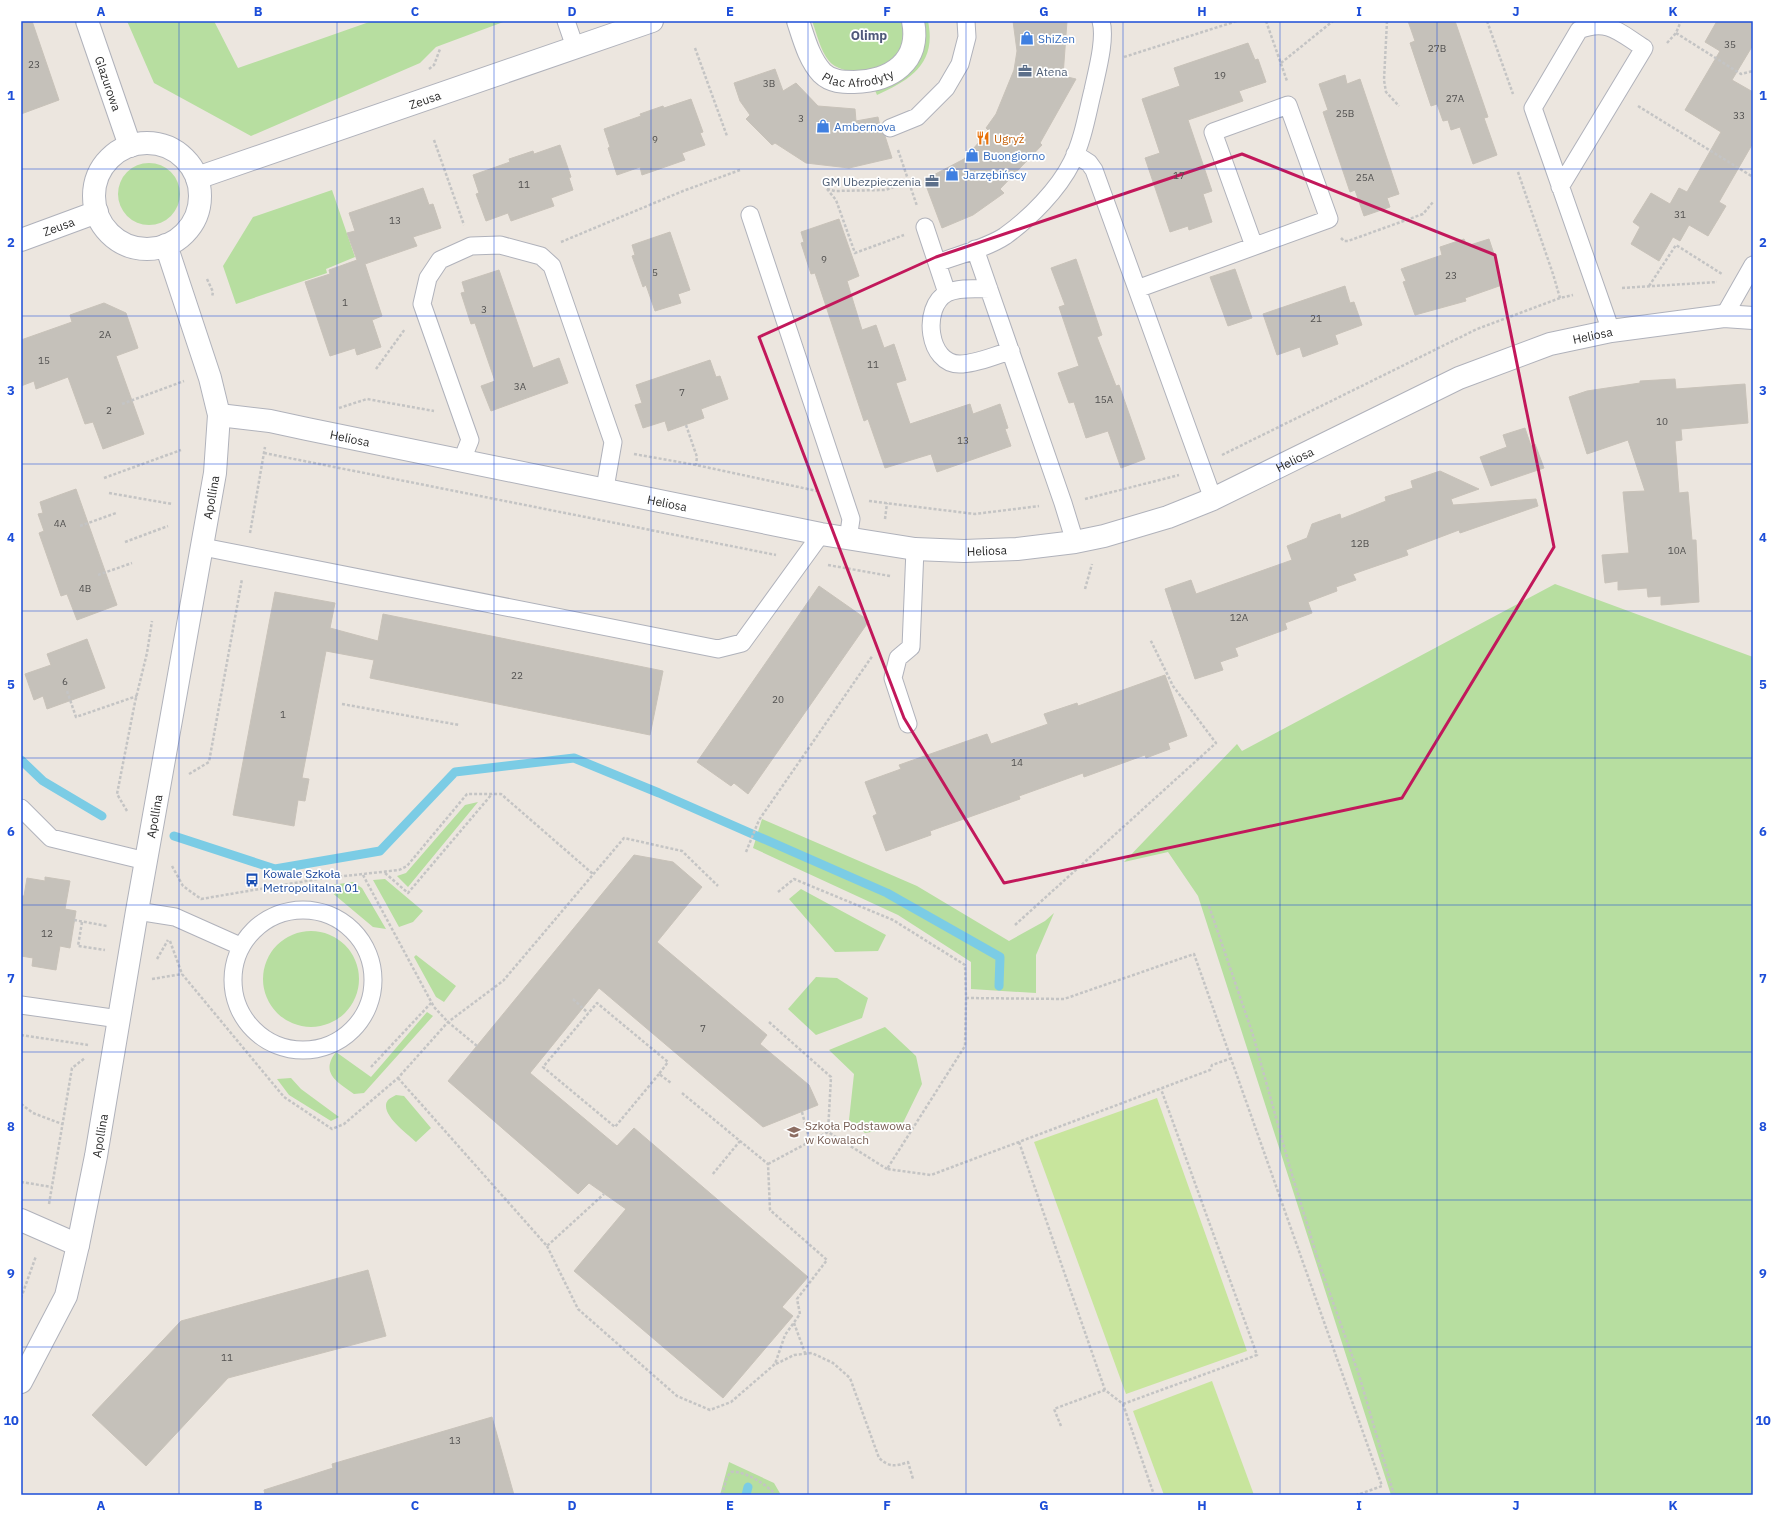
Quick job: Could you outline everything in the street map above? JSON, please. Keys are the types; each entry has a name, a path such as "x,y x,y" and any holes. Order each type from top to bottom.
{"street":[{"name":"Glazurowa","path":"87,21 130,146"},
{"name":"Zeusa","path":"197,178 652,21"},
{"name":"Plac Afrodyty","path":"798,21 811,58 823,74 835,81 851,82 867,82 892,74 906,62 915,42 913,21"},
{"path":"150,142 170,147 187,160 197,178 201,198 196,218 184,235 166,246 145,249 124,243 107,231 97,212 94,192 100,172 112,156 130,146 150,142"},
{"name":"Zeusa","path":"21,240 97,212"},
{"name":"Apollina","path":"21,1382 66,1296 78,1245 96,1156 110,1018 137,911 215,473 219,415 210,378 166,246"},
{"name":"Heliosa","path":"219,415 270,421 605,488 848,539 915,549 964,551 1017,549 1075,542 1104,536 1168,517 1212,499 1460,378 1550,344 1611,331 1724,316 1753,318"},
{"path":"21,1220 78,1245"}],"lane":[{"path":"566,21 575,47"},
{"path":"890,128 916,117 946,88 960,64 967,37 966,21"},
{"path":"937,263 975,249 1004,236 1032,212 1056,187 1072,162 1082,135 1098,66 1102,40 1101,21"},
{"path":"1560,187 1644,48 1609,26 1593,25 1579,30 1533,108 1560,187 1596,290 1611,331"},
{"path":"1137,289 1329,219 1288,105 1212,132 1254,246"},
{"path":"1075,154 1088,163 1094,170 1212,499"},
{"path":"750,216 851,519 848,539"},
{"path":"925,227 948,293"},
{"path":"462,460 470,440 422,304 428,278 440,260 471,246 500,245 541,256 552,266 613,442 605,488"},
{"path":"975,249 990,289 1075,542"},
{"path":"1724,316 1753,265"},
{"path":"990,289 968,288 948,293 936,302 931,319 931,334 938,351 946,360 959,364 1010,351"},
{"path":"203,547 718,649 742,643 821,534"},
{"path":"908,724 893,678 898,658 911,647 915,549"},
{"path":"21,808 51,838 146,861"},
{"path":"306,909 344,922 370,954 374,988 362,1020 337,1043 304,1052 268,1043 242,1018 237,1003 231,982 240,946 266,919 306,909"},
{"path":"137,911 174,917 240,946"},
{"path":"21,1005 110,1018"}],"path":[{"path":"1098,66 1237,21"},
{"path":"1266,21 1287,79"},
{"path":"1281,63 1333,21"},
{"path":"1386,21 1384,80 1386,92 1399,106"},
{"path":"1487,21 1517,105 1533,108"},
{"path":"1681,21 1676,33 1741,74 1753,71"},
{"path":"695,48 727,136"},
{"path":"1617,93 1753,176"},
{"path":"434,140 471,246"},
{"path":"541,256 559,243 683,190 740,170"},
{"path":"1518,172 1560,298"},
{"path":"909,182 885,190 827,190 836,200 855,253 925,227"},
{"path":"1348,241 1423,214 1433,202"},
{"path":"1724,275 1676,245 1649,286 1724,282"},
{"path":"612,450 696,465 843,497 975,514 1063,504 1192,472 1477,329 1560,298 1596,290"},
{"path":"376,369 386,357 422,304"},
{"path":"122,404 187,380"},
{"path":"334,411 367,399 462,416"},
{"path":"686,424 697,457 696,465"},
{"path":"104,478 181,450"},
{"path":"184,776 209,762 264,453"},
{"path":"109,494 172,504"},
{"path":"80,526 116,513"},
{"path":"125,542 168,526"},
{"path":"1085,589 1092,562"},
{"path":"98,575 132,563"},
{"path":"889,576 889,584"},
{"path":"132,817 117,794 147,653 152,622"},
{"path":"1016,925 1216,742 1173,686 1150,639"},
{"path":"746,852 759,820 874,653"},
{"path":"67,691 76,717 137,696"},
{"path":"342,704 459,726"},
{"path":"170,861 183,886 201,899 318,879 385,873 399,870 407,866 467,794 501,794 593,874"},
{"path":"385,873 408,893 492,794"},
{"path":"183,886 169,938 182,974 284,1097 332,1129 344,1124 398,1078 448,1022 503,981 624,838 682,851 718,886"},
{"path":"363,875 432,1002 448,1022 477,1046"},
{"path":"778,892 794,879 894,920 965,965 965,1046 887,1169"},
{"path":"1209,906 1253,1035 1290,1168 1319,1263 1359,1375 1394,1495"},
{"path":"74,920 110,927"},
{"path":"82,922 78,946 106,950"},
{"path":"966,998 1064,999 1194,954 1382,1486 1357,1495"},
{"path":"144,981 182,974"},
{"path":"573,999 588,1013"},
{"path":"371,1067 432,1002"},
{"path":"597,1003 668,1062 659,1074 615,1127 543,1067 597,1003"},
{"path":"21,1036 97,1046 110,1018"},
{"path":"769,1022 831,1077 828,1132"},
{"path":"21,1298 44,1230 72,1068 90,1055"},
{"path":"828,1132 887,1169 931,1175 1210,1070 1212,1065 1232,1058"},
{"path":"659,1074 671,1084"},
{"path":"398,1078 547,1246 578,1309 677,1396 710,1410 731,1402 775,1364 794,1355 812,1353 833,1363 850,1378 879,1458 888,1466 897,1467 908,1462 913,1479"},
{"path":"1123,1404 1257,1355 1161,1088"},
{"path":"682,1093 768,1164 770,1210 827,1260 797,1299 800,1314 785,1335 775,1364"},
{"path":"21,1104 33,1113 62,1124"},
{"path":"802,1112 810,1142"},
{"path":"768,1164 828,1132"},
{"path":"712,1175 740,1141"},
{"path":"1019,1142 1105,1390 1123,1404 1154,1495"},
{"path":"21,1182 52,1187"},
{"path":"547,1246 604,1194"},
{"path":"794,1322 805,1353"},
{"path":"1061,1426 1054,1409 1105,1390"},
{"path":"722,1495 727,1477 730,1472 736,1471 766,1485 776,1495"}],"highlighted area":[{"path":"1242,154 1495,255 1554,547 1402,798 1004,883 904,718 759,337 936,257"}],"green space":[{"path":"127,21 214,21 238,68 372,21 506,21 436,47 420,63 251,136 154,83"},
{"path":"812,21 904,21 906,29 901,53 884,66 872,71 859,72 839,68 833,65 826,57"},
{"path":"923,21 928,21 930,36 925,59 910,76 877,95 874,88"},
{"path":"143,163 155,163 171,172 178,182 180,194 178,206 171,216 155,225 143,225 132,220 123,211 118,200 118,188 123,177 132,168"},
{"path":"332,190 355,257 326,269 327,273 236,304 223,266 253,217"},
{"path":"1555,584 1753,657 1753,1495 1391,1495 1198,896 1168,852 1124,862 1237,744 1242,751"},
{"path":"478,802 408,887 397,876 406,873 465,805"},
{"path":"762,819 917,886 1009,941 1045,921 1054,913 1036,955 1036,993 971,989 971,962 898,915 753,848"},
{"path":"385,879 423,911 413,922 399,927 373,880"},
{"path":"353,882 362,888 386,929 373,927 324,886"},
{"path":"801,889 886,935 878,951 835,952 789,899"},
{"path":"311,931 329,935 338,939 345,945 351,952 355,961 359,979 355,997 351,1006 345,1013 338,1019 329,1023 311,1027 293,1023 284,1019 277,1013 271,1006 267,997 263,979 267,961 271,952 277,945 284,939 293,935"},
{"path":"416,955 456,986 444,1002 436,997 414,957"},
{"path":"816,977 837,978 868,998 862,1018 816,1035 788,1009"},
{"path":"427,1012 433,1016 364,1093 354,1094 337,1082 333,1077 330,1072 330,1066 331,1060 336,1052 371,1077"},
{"path":"885,1027 916,1056 922,1084 901,1127 865,1133 849,1120 854,1074 829,1050"},
{"path":"291,1078 301,1089 339,1117 331,1121 289,1095 277,1079"},
{"path":"396,1095 404,1096 431,1128 416,1142 395,1123 387,1111 386,1105 388,1100"},
{"path":"1157,1098 1247,1351 1126,1394 1034,1142"},
{"path":"1212,1381 1254,1495 1164,1495 1133,1411"},
{"path":"729,1462 774,1483 781,1495 720,1495"}],"building":[{"path":"21,21 32,21 59,100 21,114"},
{"path":"1013,21 1067,21 1063,76 1076,79 1040,143 1042,145 1000,189 1004,193 973,215 942,228 924,180 964,159 989,131 986,128 996,114 1014,70 1017,51"},
{"path":"1408,21 1455,21 1488,117 1484,118 1497,155 1473,164 1460,127 1451,130 1448,120 1443,121 1437,104 1431,106 1410,43 1415,41"},
{"path":"1717,21 1753,21 1753,45 1732,80 1753,92 1753,143 1719,202 1726,206 1708,236 1689,225 1680,241 1673,237 1659,261 1631,244 1640,227 1633,222 1651,193 1670,204 1679,188 1687,192 1721,132 1685,110 1720,51 1705,42"},
{"path":"1248,43 1255,60 1258,59 1266,82 1239,91 1243,101 1188,120 1212,191 1203,194 1212,222 1189,230 1188,226 1170,232 1145,158 1160,153 1142,99 1180,86 1174,68"},
{"path":"775,69 783,91 796,83 818,106 855,109 856,121 878,117 881,131 885,136 892,158 849,168 806,163 775,143 772,145 746,119 750,115 740,101 734,83"},
{"path":"1345,75 1347,84 1360,79 1399,194 1387,198 1390,207 1364,216 1355,190 1350,192 1323,112 1328,110 1319,84"},
{"path":"691,99 703,132 700,133 705,145 682,153 685,160 642,175 640,167 617,175 608,148 610,147 604,129 641,116 640,114 663,106 664,108"},
{"path":"560,145 571,177 569,178 573,190 551,198 554,206 511,221 508,213 486,221 476,194 479,193 473,175 510,162 509,159 533,151 534,154"},
{"path":"423,188 429,205 433,204 441,228 413,237 417,246 365,264 382,316 372,320 381,347 357,355 355,348 330,356 305,282 330,274 329,270 357,260 347,233 355,231 349,213"},
{"path":"839,219 859,276 847,281 862,330 876,325 884,348 894,344 906,380 896,383 910,424 970,404 973,414 1000,404 1008,428 1005,429 1011,446 937,472 931,454 885,468 868,419 864,421 815,273 811,274 801,243 804,242 801,232"},
{"path":"670,232 690,290 678,294 681,303 655,311 646,285 643,287 632,256 635,255 632,245"},
{"path":"1464,239 1467,246 1489,239 1498,266 1496,266 1502,285 1465,298 1466,301 1415,315 1403,282 1406,281 1401,269 1442,255 1440,247"},
{"path":"1076,259 1102,335 1097,337 1116,386 1119,385 1145,459 1121,468 1108,431 1086,438 1074,402 1069,403 1058,373 1079,366 1059,307 1065,305 1051,268"},
{"path":"1235,269 1252,318 1228,326 1210,277"},
{"path":"499,270 533,368 559,358 568,383 491,411 481,386 495,381 475,323 471,324 461,293 465,292 462,282"},
{"path":"1345,286 1350,303 1354,302 1362,325 1335,335 1338,344 1303,357 1300,347 1277,355 1263,314"},
{"path":"104,303 126,313 138,348 116,356 144,434 103,449 93,422 85,424 68,377 36,389 34,381 21,386 21,340 72,322 70,315"},
{"path":"710,360 716,377 720,376 728,399 701,409 704,418 668,431 665,421 643,428 635,405 642,403 636,385"},
{"path":"1675,379 1676,389 1745,384 1748,423 1681,429 1682,440 1675,441 1679,493 1688,492 1692,540 1696,540 1699,602 1661,605 1661,596 1648,597 1647,588 1618,590 1618,581 1605,583 1602,555 1629,553 1623,492 1645,491 1628,440 1587,454 1569,397 1587,391 1640,383 1640,381"},
{"path":"1525,428 1531,446 1535,444 1544,468 1491,486 1480,457 1507,447 1503,435"},
{"path":"1440,471 1479,489 1451,499 1453,505 1536,499 1538,506 1460,533 1459,530 1406,550 1408,555 1353,574 1356,580 1336,587 1337,591 1308,602 1312,613 1285,623 1287,629 1235,648 1238,656 1220,662 1223,670 1195,679 1165,589 1191,580 1196,594 1292,560 1287,546 1307,538 1312,524 1340,514 1341,519 1386,501 1385,497 1413,488 1411,481"},
{"path":"76,489 117,605 77,620 67,594 61,596 39,533 44,531 38,514 43,513 40,502"},
{"path":"819,586 869,621 748,794 734,783 731,786 697,762"},
{"path":"275,592 335,603 330,628 378,641 383,614 663,671 650,735 370,678 374,660 326,651 302,778 309,779 305,801 298,800 294,826 233,815"},
{"path":"87,639 105,688 47,709 43,696 34,700 25,674 51,665 47,654"},
{"path":"1165,675 1187,736 1168,743 1170,749 1146,758 1145,755 1084,777 1083,773 1019,796 1020,799 930,831 931,835 886,851 873,816 877,814 865,782 901,769 899,765 987,734 991,744 1048,724 1044,714 1077,703 1078,706"},
{"path":"634,855 673,862 702,887 657,942 767,1035 760,1044 809,1085 818,1105 763,1127 599,988 530,1073 617,1146 634,1128 808,1277 782,1307 793,1316 723,1398 574,1271 626,1209 589,1183 578,1194 448,1081"},
{"path":"45,877 70,881 65,909 76,911 70,948 60,946 56,970 32,966 33,958 21,956 21,896 24,896 27,878 45,881"},
{"path":"368,1270 386,1336 228,1378 146,1466 92,1415 181,1321"},
{"path":"492,1417 514,1495 265,1495 264,1490 333,1468 332,1464"}],"waterway":[{"path":"174,836 275,869 380,851 455,772 574,758 659,793 887,893 1000,957 999,986"},
{"path":"21,760 43,781 102,816"},
{"path":"746,1495 748,1487"}],"place":[{"name":"ShiZen","path":"1027,38"},
{"name":"Atena","path":"1025,71"},
{"name":"Ambernova","path":"823,126"},
{"name":"Ugryź","path":"983,138"},
{"name":"Buongiorno","path":"972,155"},
{"name":"Jarzębińscy","path":"952,174"},
{"name":"GM Ubezpieczenia","path":"932,181"},
{"name":"Kowale Szkoła Metropolitalna 01","path":"252,880"},
{"name":"Szkoła Podstawowa w Kowalach","path":"794,1132"}],"district":[{"name":"Olimp","path":"869,35"}]}
